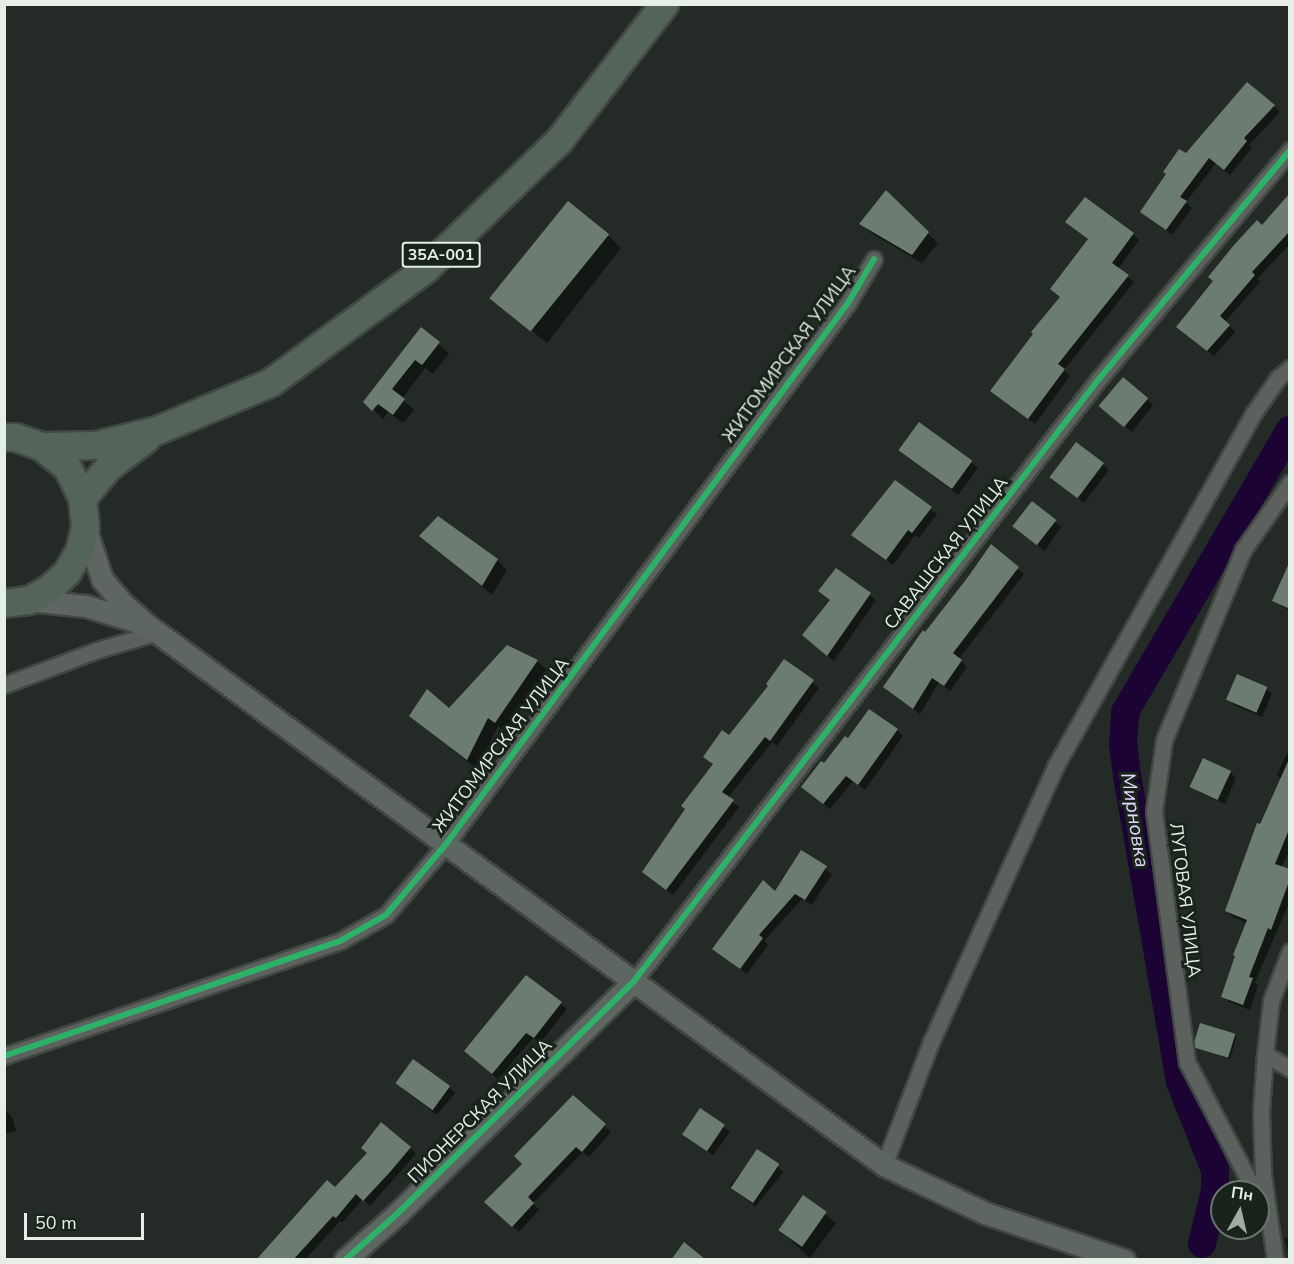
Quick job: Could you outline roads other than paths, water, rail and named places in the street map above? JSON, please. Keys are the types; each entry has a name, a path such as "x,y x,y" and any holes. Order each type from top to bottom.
{"highway":[{"name":"35А-001","path":"40,446 95,445 157,430 271,382 426,268 559,140 664,4"},
{"name":"35А-001","path":"82,498 108,467 157,430"},
{"name":"35А-001","path":"4,436 15,437 40,446 67,467 82,498 85,527 79,551 67,572 50,588 16,602"}],"main road":[{"path":"85,527 102,579 123,603 153,629 884,1165 985,1213 1124,1260"},
{"path":"16,602 86,606 153,629"},
{"name":"ПИОНЕРСКАЯ УЛИЦА","path":"345,1260 397,1214 633,981"}],"street":[{"name":"САВАШСКАЯ УЛИЦА","path":"633,981 1098,380 1290,150"},
{"name":"ЖИТОМИРСКАЯ УЛИЦА","path":"4,1056 340,941 386,915 446,843 848,303 874,259"},
{"path":"884,1165 931,1042 1055,767 1253,414 1278,378 1290,368"},
{"name":"ЛУГОВАЯ УЛИЦА","path":"1249,1180 1186,1062 1154,810 1164,740 1243,550 1290,483"},
{"path":"4,685 153,629"},
{"path":"1264,1180 1261,1113 1264,1054 1271,1001 1290,951"},
{"path":"1264,1054 1290,1069"},
{"path":"1270,1220 1275,1260"}],"waterway":[{"name":"Мирновка","path":"1202,1244 1215,1190 1215,1170 1180,1082 1127,776 1123,744 1125,712 1290,430"}]}
